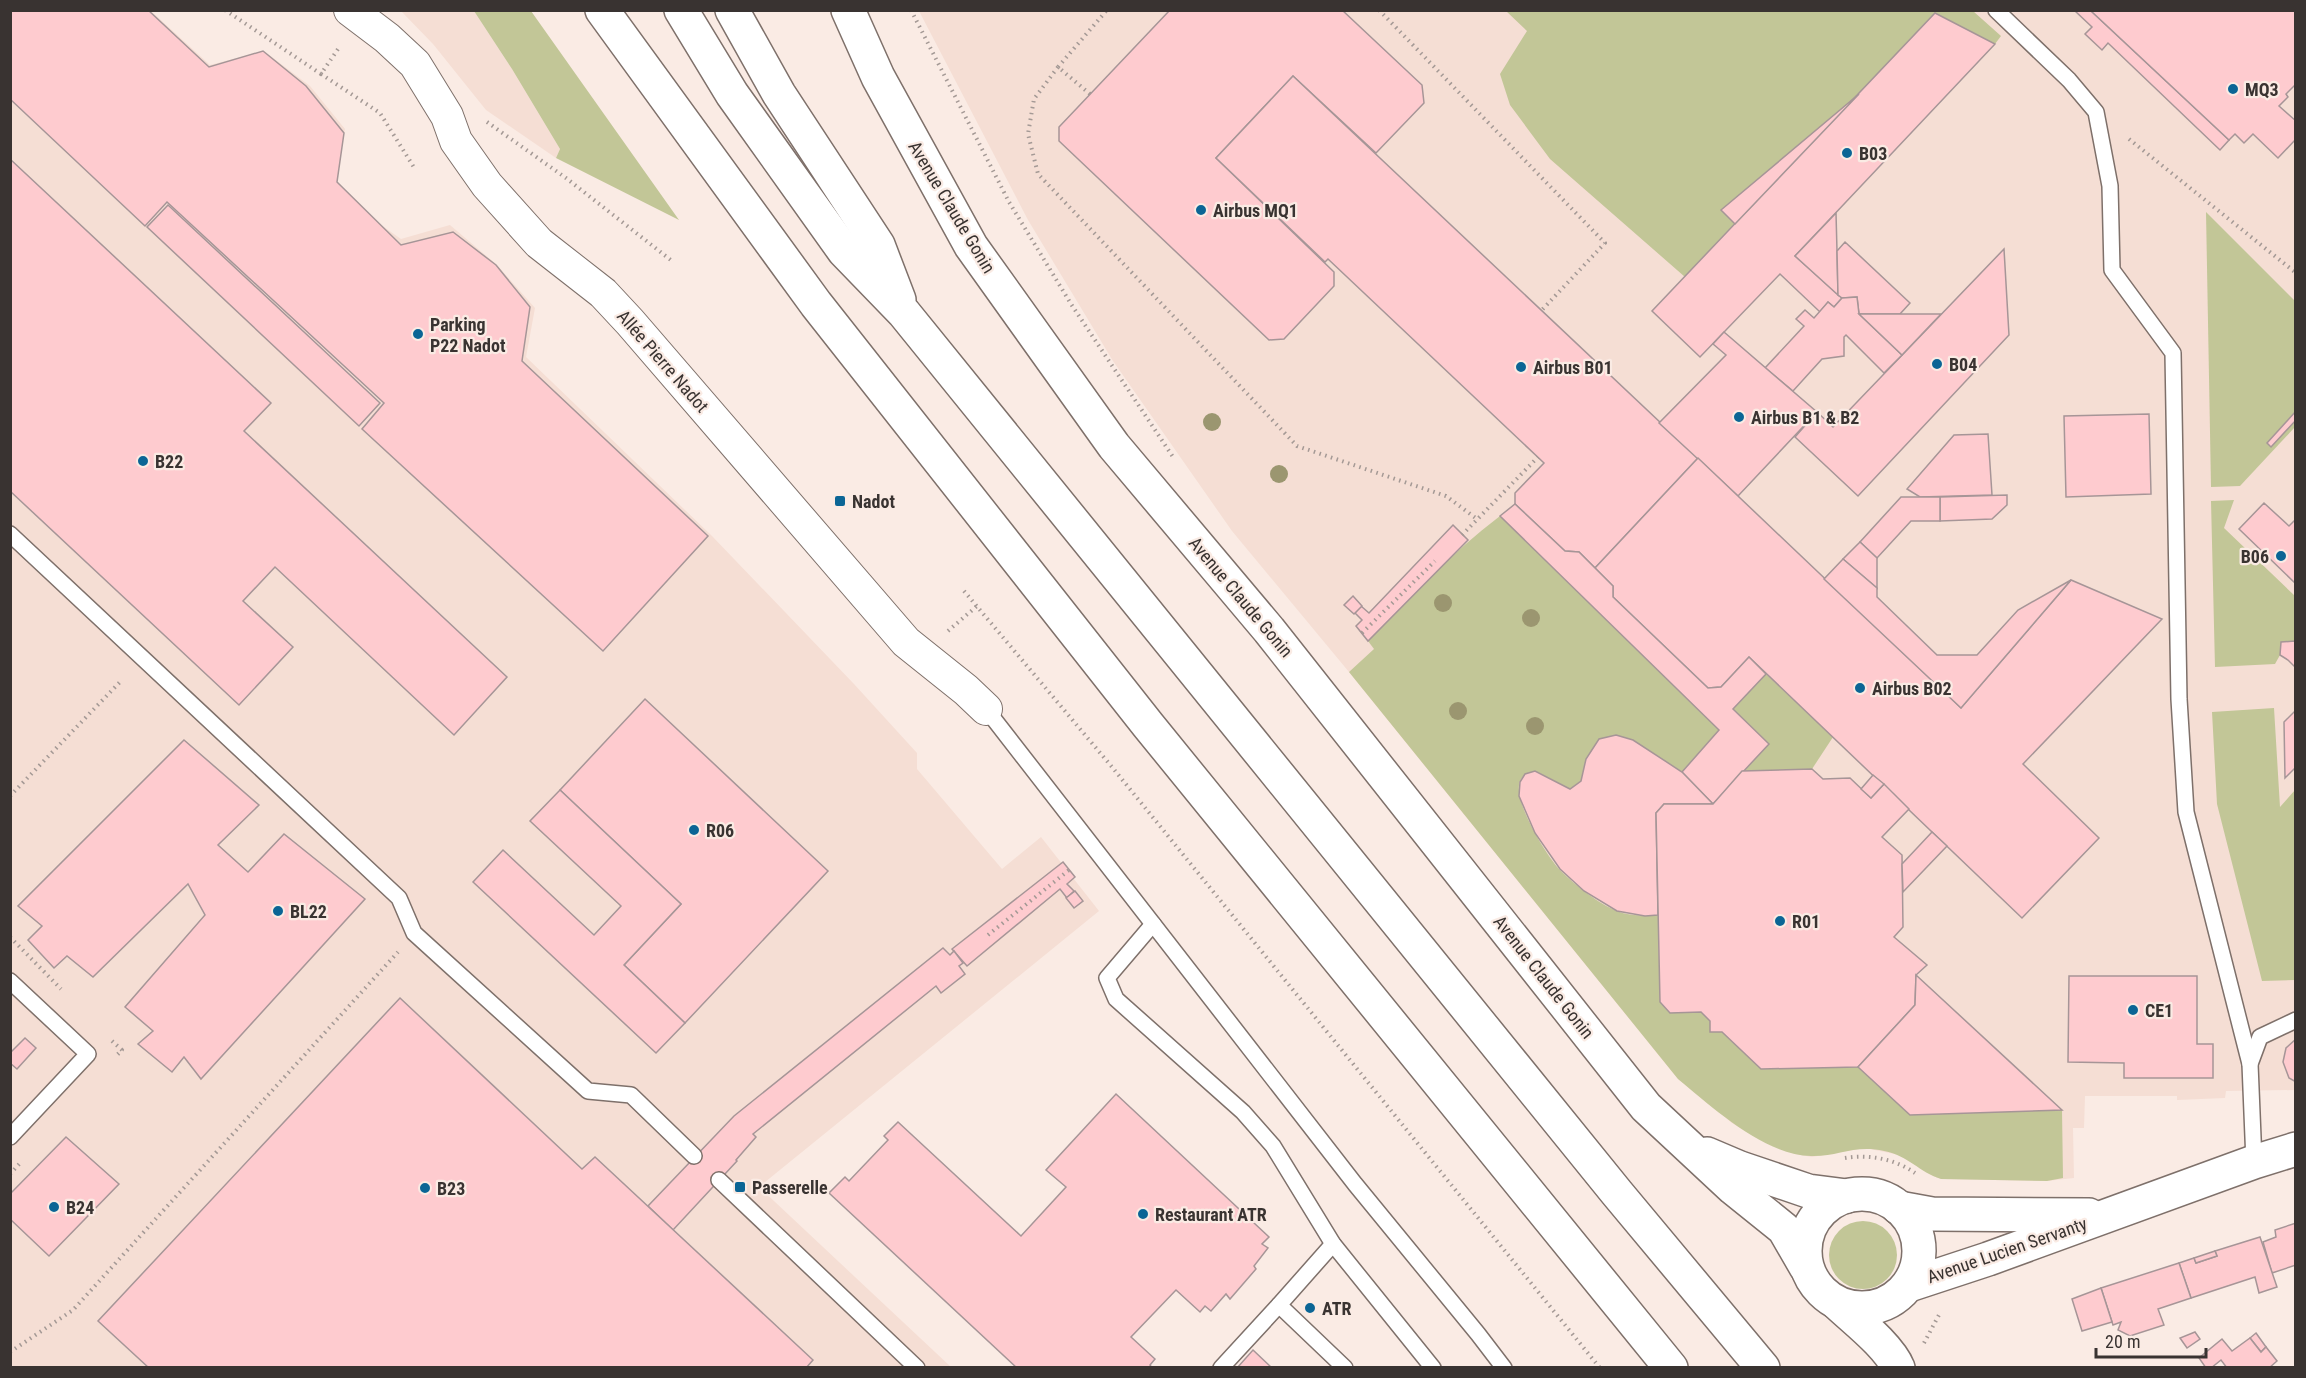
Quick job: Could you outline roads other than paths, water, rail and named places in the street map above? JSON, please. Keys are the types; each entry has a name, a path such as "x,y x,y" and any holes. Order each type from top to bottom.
{"main road":[{"path":"602,10 816,304 1111,679 1671,1368"},
{"path":"611,10 656,83"},
{"path":"681,10 732,94 844,251 904,313 1595,1165 1763,1368"},
{"path":"732,10 779,94 878,245 904,313"},
{"name":"Avenue Claude Gonin","path":"848,10 878,77 971,246 1114,446 1269,630 1646,1107 1732,1188 1784,1229 1806,1266"},
{"name":"Avenue Claude Gonin","path":"1689,1146 1740,1168 1808,1191 1847,1196"},
{"name":"Avenue Lucien Servanty","path":"1909,1285 2295,1149"},
{"path":"1838,1304 1851,1308 1877,1307 1900,1294 1909,1285 1918,1266 1919,1244 1913,1224 1899,1208 1874,1195 1847,1196 1830,1203 1817,1215 1808,1231 1804,1249 1806,1266 1810,1278 1818,1288 1876,1340 1895,1361 1898,1368"},
{"name":"Avenue Lucien Servanty","path":"1899,1208 1932,1214 2106,1215"}],"street":[{"name":"Allée Pierre Nadot","path":"354,13 387,38 415,64 447,116 456,141 487,185 539,243 603,294 630,322 906,642 986,709"}],"lane":[{"path":"1996,10 2069,80 2096,112 2110,186 2112,270 2172,353 2179,699 2186,812 2250,1064 2254,1162"},
{"path":"10,534 399,898 414,933 588,1091 631,1095 694,1156"},
{"path":"986,709 1355,1184 1479,1334 1504,1368"},
{"path":"1153,924 1107,978 1116,999 1243,1112 1273,1146 1333,1244 1433,1368"},
{"path":"10,981 88,1054 10,1137"},
{"path":"2250,1064 2260,1037 2295,1020"},
{"path":"719,1180 917,1368"},
{"path":"1221,1368 1333,1244"},
{"path":"1279,1305 1346,1368"}],"place":[{"name":"MQ3","path":"2233,89"},
{"name":"B03","path":"1847,153"},
{"name":"Airbus MQ1","path":"1201,210"},
{"name":"Parking P22 Nadot","path":"418,334"},
{"name":"B04","path":"1937,364"},
{"name":"Airbus B01","path":"1521,367"},
{"name":"Airbus B1 & B2","path":"1739,417"},
{"name":"B22","path":"143,461"},
{"name":"Nadot","path":"840,501"},
{"name":"B06","path":"2281,556"},
{"name":"Airbus B02","path":"1860,688"},
{"name":"R06","path":"694,830"},
{"name":"BL22","path":"278,911"},
{"name":"R01","path":"1780,921"},
{"name":"CE1","path":"2133,1010"},
{"name":"Passerelle","path":"740,1187"},
{"name":"B23","path":"425,1188"},
{"name":"B24","path":"54,1207"},
{"name":"Restaurant ATR","path":"1143,1214"},
{"name":"ATR","path":"1310,1308"}]}
